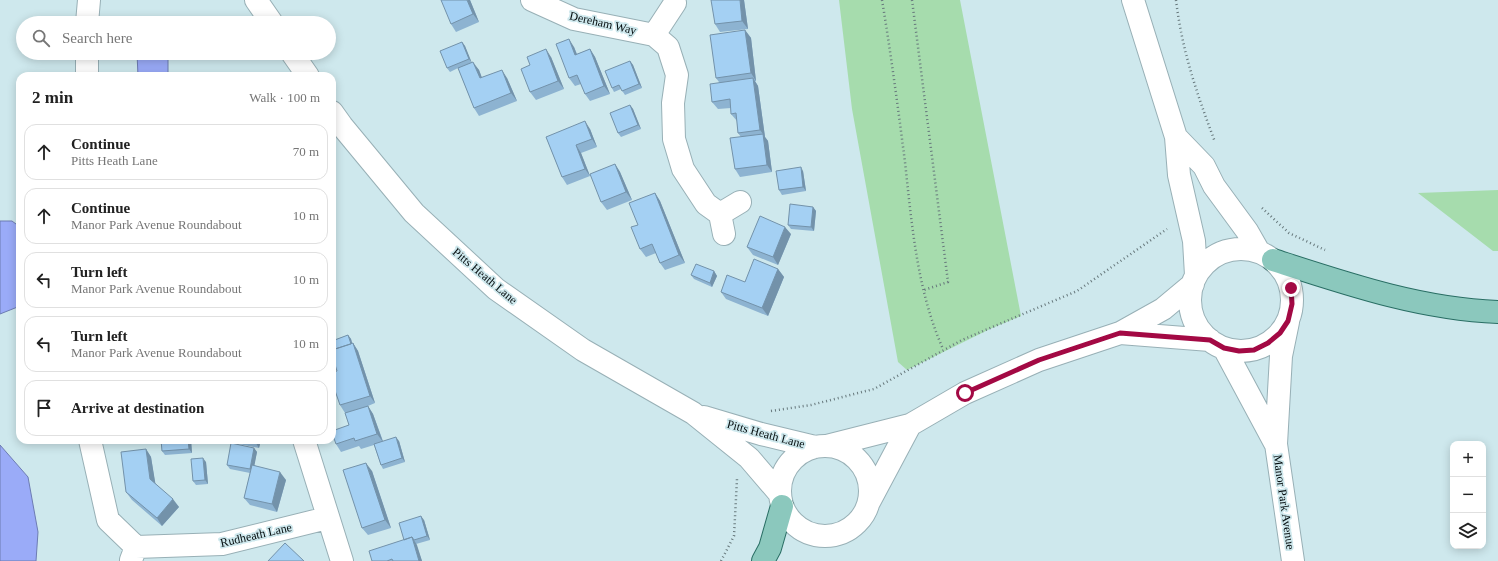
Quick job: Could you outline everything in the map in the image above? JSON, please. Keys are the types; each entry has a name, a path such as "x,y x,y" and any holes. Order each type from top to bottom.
{"main road":[{"path":"1266,256 1355,287 1405,300 1477,311 1498,312"},
{"path":"763,561 770,548 781,500"}],"street":[{"path":"88,16 89,0"},
{"path":"256,0 267,16"},
{"name":"Dereham Way","path":"532,0 574,18 654,35 668,48 677,75 673,103 674,139 683,169 706,204 722,224 740,202"},
{"path":"1133,0 1176,137 1179,175 1192,227 1195,279 1190,299 1192,314 1199,329 1217,344 1239,351 1254,350 1268,343 1280,333 1288,321 1292,304 1291,288 1284,273 1266,256 1214,186 1204,166 1176,137"},
{"name":"Dereham Way","path":"654,35 675,3"},
{"path":"87,60 87,72"},
{"path":"297,60 305,72"},
{"name":"Pitts Heath Lane","path":"336,117 414,213 496,289 583,350 694,413 749,458 781,500"},
{"path":"1195,279 1205,264 1217,255 1230,250 1245,249 1266,256"},
{"name":"Pitts Heath Lane","path":"694,413 761,434 821,446 910,425 965,393 1039,360 1120,333 1163,309 1195,279"},
{"name":"Manor Park Avenue","path":"1288,321 1281,356 1276,444 1292,561"},
{"name":"Pitts Heath Lane","path":"1120,333 1217,344"},
{"name":"Manor Park Avenue","path":"1217,344 1276,444"},
{"path":"869,502 871,488 868,475 852,454 840,448 821,446 803,451 793,459 785,469 781,480 781,500 789,519 800,529 813,535 827,536 842,534 854,526 864,515 869,502 910,425"},
{"name":"Rudheath Lane","path":"91,444 108,520 133,554 222,544 327,518"},
{"path":"305,444 327,518 342,561"}],"path":[{"path":"882,0 896,88 917,260 936,333 943,349"},
{"path":"912,0 948,282 924,290"},
{"path":"1176,0 1180,34 1187,60 1200,103 1216,143"},
{"path":"1259,206 1289,233 1332,254"},
{"path":"770,412 817,404 874,389 890,382 943,349 1076,291 1171,226"},
{"path":"721,561 734,536 735,482 737,477"}],"green space":[{"path":"839,0 960,0 1021,316 990,329 907,370 898,362 852,109"},
{"path":"1498,190 1498,251 1493,251 1418,193"}],"water":[{"path":"137,60 168,60 168,72 138,72"},
{"path":"0,221 12,221 16,224 16,308 0,314"},
{"path":"0,445 28,477 38,532 36,561 0,561"}],"building":[{"path":"441,0 467,0 473,14 451,24"},
{"path":"711,0 740,0 742,21 715,24"},
{"path":"745,30 751,73 716,78 710,35"},
{"path":"569,39 575,55 590,49 604,86 585,94 577,75 569,78 556,44"},
{"path":"462,42 469,59 447,68 440,51"},
{"path":"546,49 558,81 530,92 521,69 530,65 527,57"},
{"path":"630,61 639,84 622,91 619,85 612,88 605,71"},
{"path":"473,62 480,78 502,70 511,93 474,108 458,68"},
{"path":"753,78 760,130 738,133 736,113 731,114 730,99 712,102 710,84"},
{"path":"630,105 638,125 618,133 610,113"},
{"path":"585,121 592,139 576,145 585,169 562,177 546,137"},
{"path":"763,134 767,165 735,169 730,138"},
{"path":"615,164 626,192 601,202 590,174"},
{"path":"801,167 803,187 779,190 776,171"},
{"path":"655,193 679,255 660,263 652,244 640,249 631,227 638,225 629,203"},
{"path":"790,204 813,207 811,227 788,225"},
{"path":"760,216 785,227 773,257 747,247"},
{"path":"754,259 778,269 762,308 721,292 727,275 745,282"},
{"path":"696,264 714,271 710,283 691,275"},
{"path":"348,335 351,344 336,349 336,340"},
{"path":"353,343 370,396 340,405 336,394 336,349"},
{"path":"368,406 377,434 355,441 354,438 336,444 336,430 349,425 345,413"},
{"path":"396,437 402,458 381,465 374,444"},
{"path":"161,444 188,444 189,449 162,451"},
{"path":"231,444 254,448 250,469 227,465"},
{"path":"146,449 150,479 173,499 157,518 126,492 121,452"},
{"path":"203,458 205,480 193,481 191,459"},
{"path":"366,463 385,520 362,528 343,470"},
{"path":"252,465 280,472 272,504 244,498"},
{"path":"421,516 427,536 414,540 412,537 404,540 399,523"},
{"path":"412,537 419,561 393,561 392,559 387,561 372,561 369,551"},
{"path":"285,543 304,561 268,561"}],"route":[{"path":"965,393 1039,360 1120,333 1210,340 1224,348 1239,351 1254,350 1268,343 1280,333 1288,321 1292,304 1291,288"}]}
